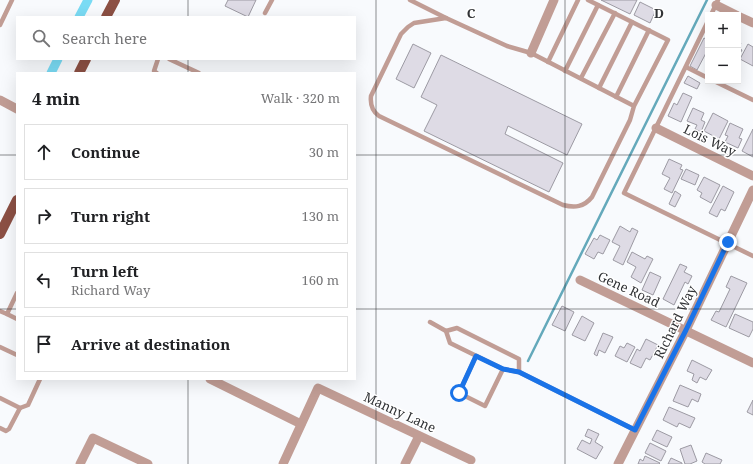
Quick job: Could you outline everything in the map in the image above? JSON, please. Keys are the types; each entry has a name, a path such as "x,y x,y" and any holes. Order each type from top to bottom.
{"main road":[{"path":"107,16 115,0"},
{"path":"80,72 86,60"},
{"path":"0,234 16,203"}],"street":[{"path":"531,53 554,0"},
{"path":"717,3 732,12"},
{"path":"741,17 753,23"},
{"path":"0,100 16,108"},
{"name":"Lois Way","path":"656,128 753,176"},
{"name":"Richard Way","path":"618,464 686,330 753,190"},
{"name":"Gene Road","path":"580,280 753,363"},
{"path":"212,380 301,424 283,464"},
{"name":"Manny Lane","path":"301,424 318,388 471,460"},
{"path":"405,464 419,436"},
{"path":"80,464 93,438 148,464"}],"lane":[{"path":"0,25 12,0"},
{"path":"265,13 272,0"},
{"path":"410,0 507,46 531,53 634,106"},
{"path":"548,62 578,0"},
{"path":"446,18 414,23 401,34 371,96 370,104 373,112 563,205 573,207 581,206 588,202 592,197 630,120 634,106 668,40 588,0"},
{"path":"712,12 717,3"},
{"path":"565,71 598,5"},
{"path":"581,78 615,13"},
{"path":"599,88 632,22"},
{"path":"705,27 624,193 728,242 753,256"},
{"path":"616,97 649,30"},
{"path":"156,72 154,71 158,60"},
{"path":"171,60 197,72"},
{"path":"686,67 705,76"},
{"path":"720,84 753,100"},
{"path":"7,314 16,295"},
{"path":"0,311 16,318"},
{"path":"430,322 446,331 450,343 503,369 519,372 635,430"},
{"path":"446,331 457,328 519,359 519,372"},
{"path":"0,347 16,355"},
{"path":"476,356 459,393 485,406 503,369"},
{"path":"0,428 6,431 9,429 20,408 28,405 40,380"},
{"path":"0,398 20,408"}],"building":[{"path":"228,0 256,0 248,16 225,6"},
{"path":"601,0 637,0 630,14"},
{"path":"640,2 656,10 650,23 634,15"},
{"path":"704,38 705,55 697,70 690,66"},
{"path":"413,44 431,53 414,88 396,79"},
{"path":"748,44 753,47 753,66 741,60"},
{"path":"441,55 582,124 567,155 508,126 505,134 563,163 549,192 424,131 437,105 421,97"},
{"path":"688,76 700,83 697,89 684,83"},
{"path":"683,93 692,97 681,122 668,116 674,103 677,105"},
{"path":"693,108 704,113 701,120 705,122 701,132 695,129 697,125 687,121"},
{"path":"713,113 728,121 719,139 704,131"},
{"path":"730,123 743,129 739,138 742,139 738,148 725,142 728,136 725,135"},
{"path":"753,129 753,157 742,151"},
{"path":"669,159 682,165 680,169 683,170 672,193 664,189 670,178 662,174"},
{"path":"686,169 699,175 695,185 681,179"},
{"path":"704,177 720,185 711,203 700,197 702,193 697,190"},
{"path":"723,186 734,192 725,211 721,209 717,217 709,213"},
{"path":"675,191 681,195 675,207 669,204"},
{"path":"620,226 630,232 632,228 638,231 623,265 613,260 620,246 612,242"},
{"path":"600,235 610,240 603,254 598,252 594,259 585,254 594,238 597,240"},
{"path":"632,252 645,259 647,256 653,259 641,283 631,277 636,267 627,262"},
{"path":"680,264 687,267 684,272 692,276 688,284 685,282 674,305 663,299"},
{"path":"650,272 661,277 653,295 642,290"},
{"path":"731,276 747,283 726,327 711,320 716,311 719,312 730,289 726,287"},
{"path":"562,306 574,312 565,331 552,325"},
{"path":"735,314 753,322 753,329 749,337 729,328"},
{"path":"582,316 594,323 585,341 572,335"},
{"path":"603,333 613,337 605,353 599,350 597,356 594,354"},
{"path":"646,339 658,345 650,360 646,358 641,368 630,363 637,349 640,351"},
{"path":"627,343 635,347 627,362 615,356 620,346 624,348"},
{"path":"692,360 712,370 706,380 700,377 697,383 692,380 694,374 687,371"},
{"path":"680,385 701,394 698,402 692,399 688,407 673,401"},
{"path":"753,400 753,415 747,412"},
{"path":"669,407 695,418 690,428 679,423 677,427 663,420"},
{"path":"588,429 599,434 595,442 603,447 596,459 577,449 582,440 590,444 592,439 585,436"},
{"path":"657,430 672,437 667,447 652,440"},
{"path":"650,443 666,451 661,461 645,453"},
{"path":"691,445 697,461 690,464 685,464 680,449"},
{"path":"706,453 722,460 720,464 705,464 702,462"},
{"path":"645,456 660,463 638,464 640,459 643,461"},
{"path":"671,458 682,463 682,464 668,464"}],"waterway":[{"path":"80,16 88,0"},
{"path":"528,361 707,0"},
{"path":"52,72 58,60"}],"route":[{"path":"459,393 476,356 503,369 519,372 635,430 686,330 728,242"}]}
